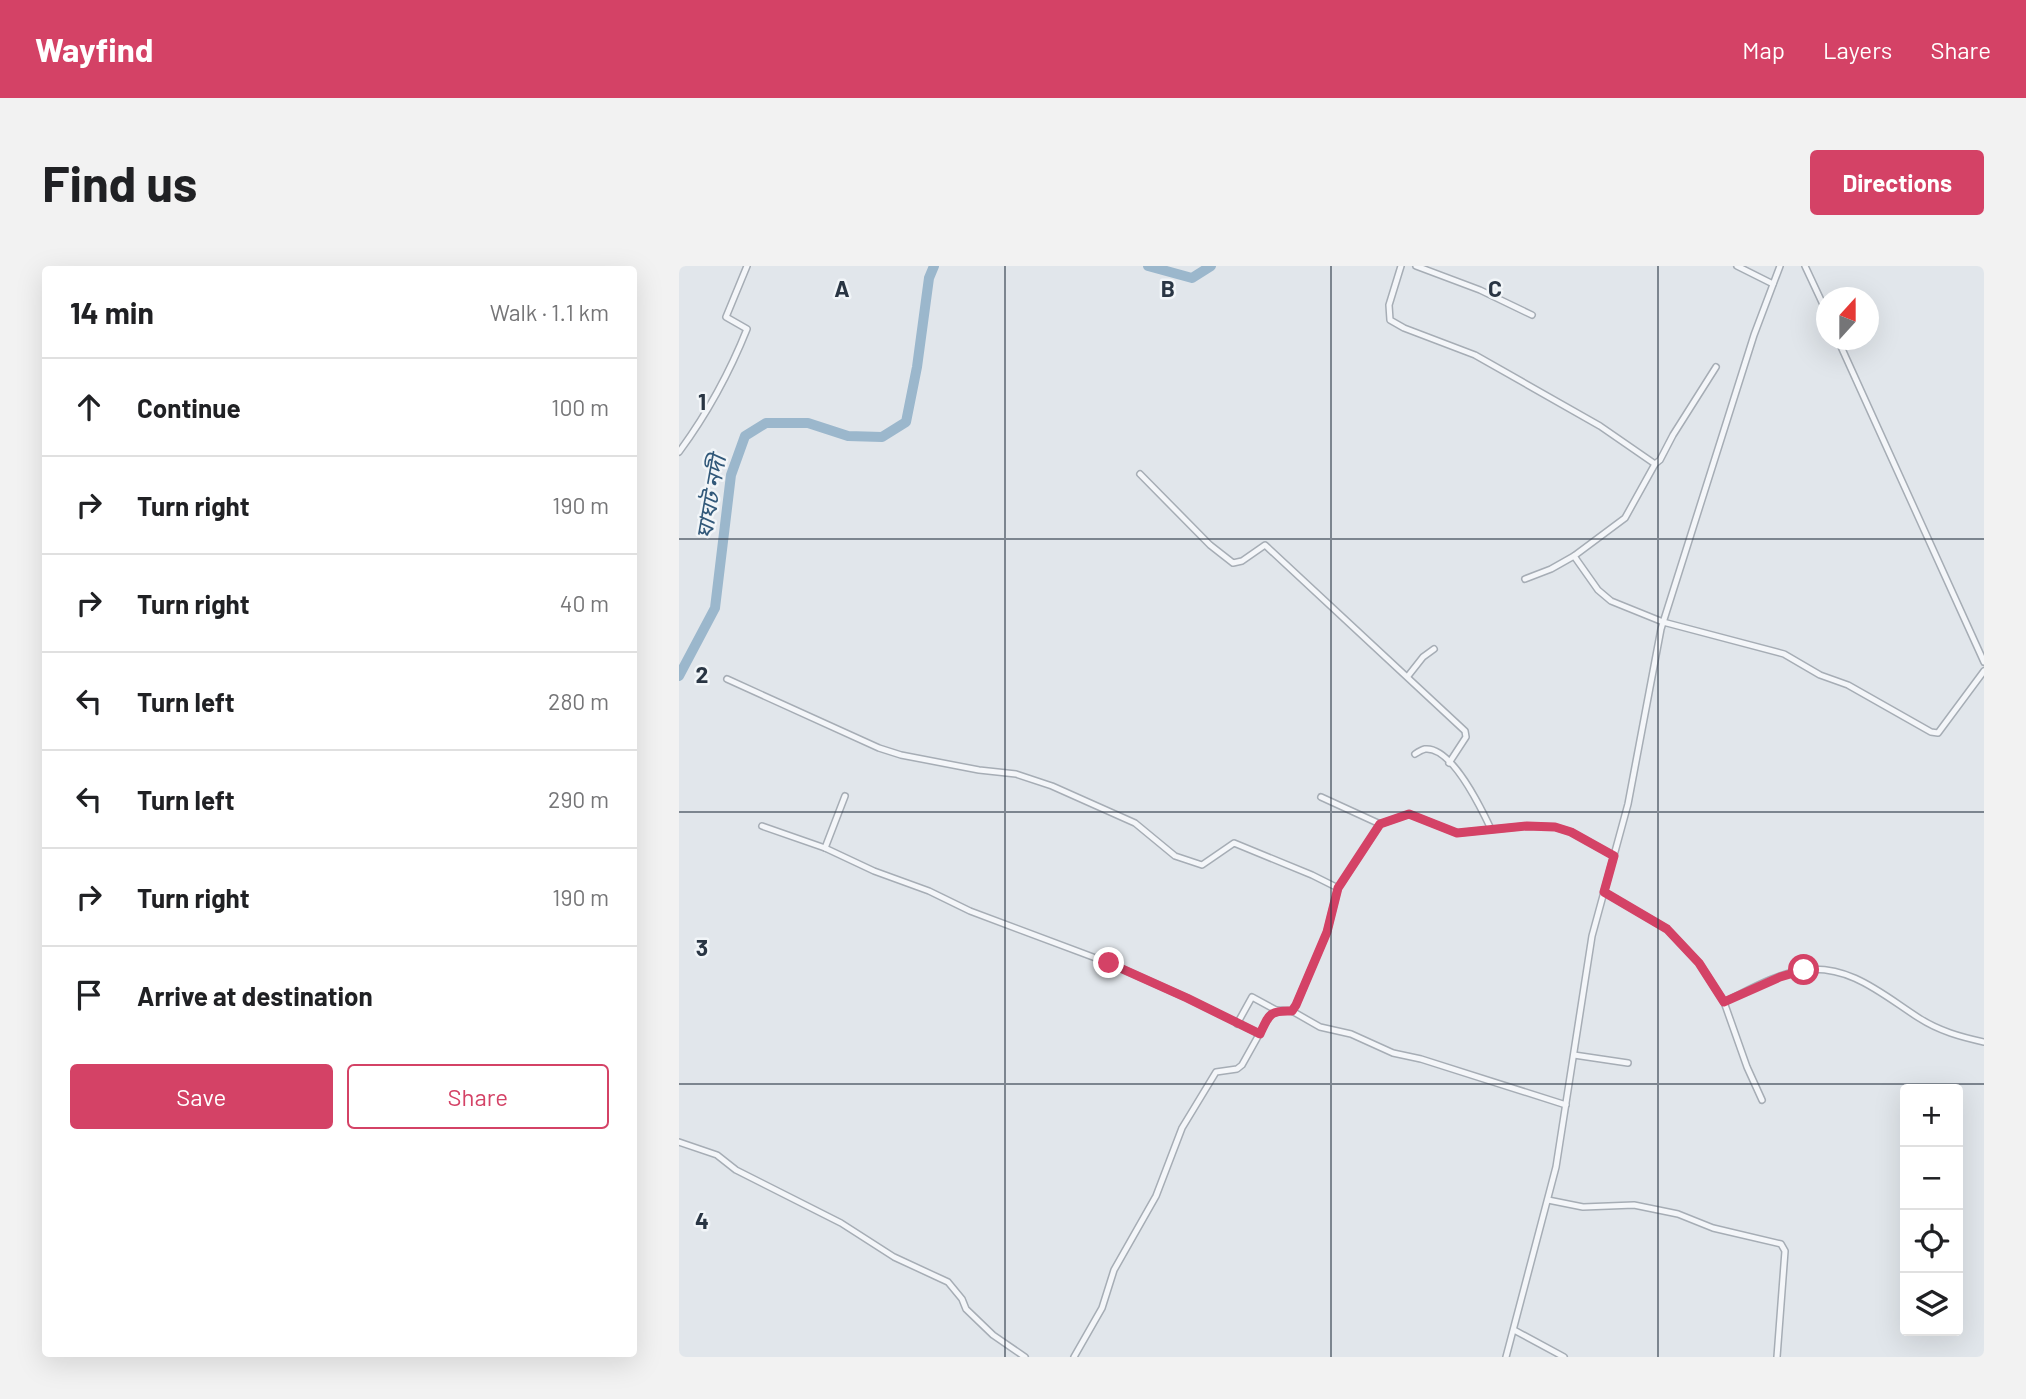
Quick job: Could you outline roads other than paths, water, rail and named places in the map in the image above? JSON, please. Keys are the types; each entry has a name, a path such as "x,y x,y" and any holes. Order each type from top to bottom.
{"street":[{"path":"679,452 732,367 747,329 726,317 747,266"},
{"path":"1401,266 1389,305 1390,320 1475,355 1601,426 1655,464"},
{"path":"1416,266 1480,290 1532,315"},
{"path":"1737,266 1773,284"},
{"path":"1506,1357 1556,1167 1592,936 1628,804 1663,622 1754,335 1780,266"},
{"path":"1805,266 1816,291"},
{"path":"1843,350 1984,662"},
{"path":"1525,579 1574,556 1625,518 1655,464 1716,368"},
{"path":"1140,474 1210,545 1233,563 1242,561 1265,544 1408,676 1465,730 1466,737 1449,763"},
{"path":"1574,556 1598,590 1611,601 1663,622 1784,654 1820,675 1847,685 1931,732 1938,733 1984,671"},
{"path":"1408,676 1423,657 1434,649"},
{"path":"727,679 879,748 901,755 979,770 1016,774 1052,786 1135,823 1175,856 1202,864 1234,843 1338,888"},
{"path":"1415,754 1426,749 1449,763 1472,790 1491,829"},
{"path":"825,848 845,796"},
{"path":"1321,797 1380,824"},
{"path":"1292,1011 1327,932 1338,888 1380,824 1409,814 1457,833 1527,826 1555,827 1571,832 1614,856"},
{"path":"762,826 825,848 970,911 1042,936 1149,980 1260,1034"},
{"path":"1604,892 1667,929 1699,963 1724,1002 1762,1100"},
{"path":"1724,1002 1780,977 1804,970 1823,970 1874,986 1921,1019 1956,1036 1984,1042"},
{"path":"1237,1024 1252,998 1276,1010 1292,1011 1320,1027 1351,1034 1393,1054 1421,1059 1566,1105"},
{"path":"1074,1357 1102,1308 1114,1270 1156,1196 1182,1128 1193,1108 1216,1072 1237,1069 1242,1065 1270,1014 1276,1010"},
{"path":"1574,1055 1628,1063"},
{"path":"679,1142 717,1155 736,1170 841,1223 894,1258 948,1282 962,1299 966,1309 993,1335 1025,1357"},
{"path":"1548,1200 1583,1207 1634,1205 1678,1214 1713,1228 1781,1244 1785,1251 1777,1357"},
{"path":"1514,1330 1564,1357"}],"waterway":[{"name":"ঘাঘট নদী","path":"679,676 715,608 731,475 745,436 766,423 808,423 848,436 882,437 906,422 917,367 929,278 934,266"},
{"name":"ঘাঘট নদী","path":"1148,266 1192,278 1211,266"}]}
